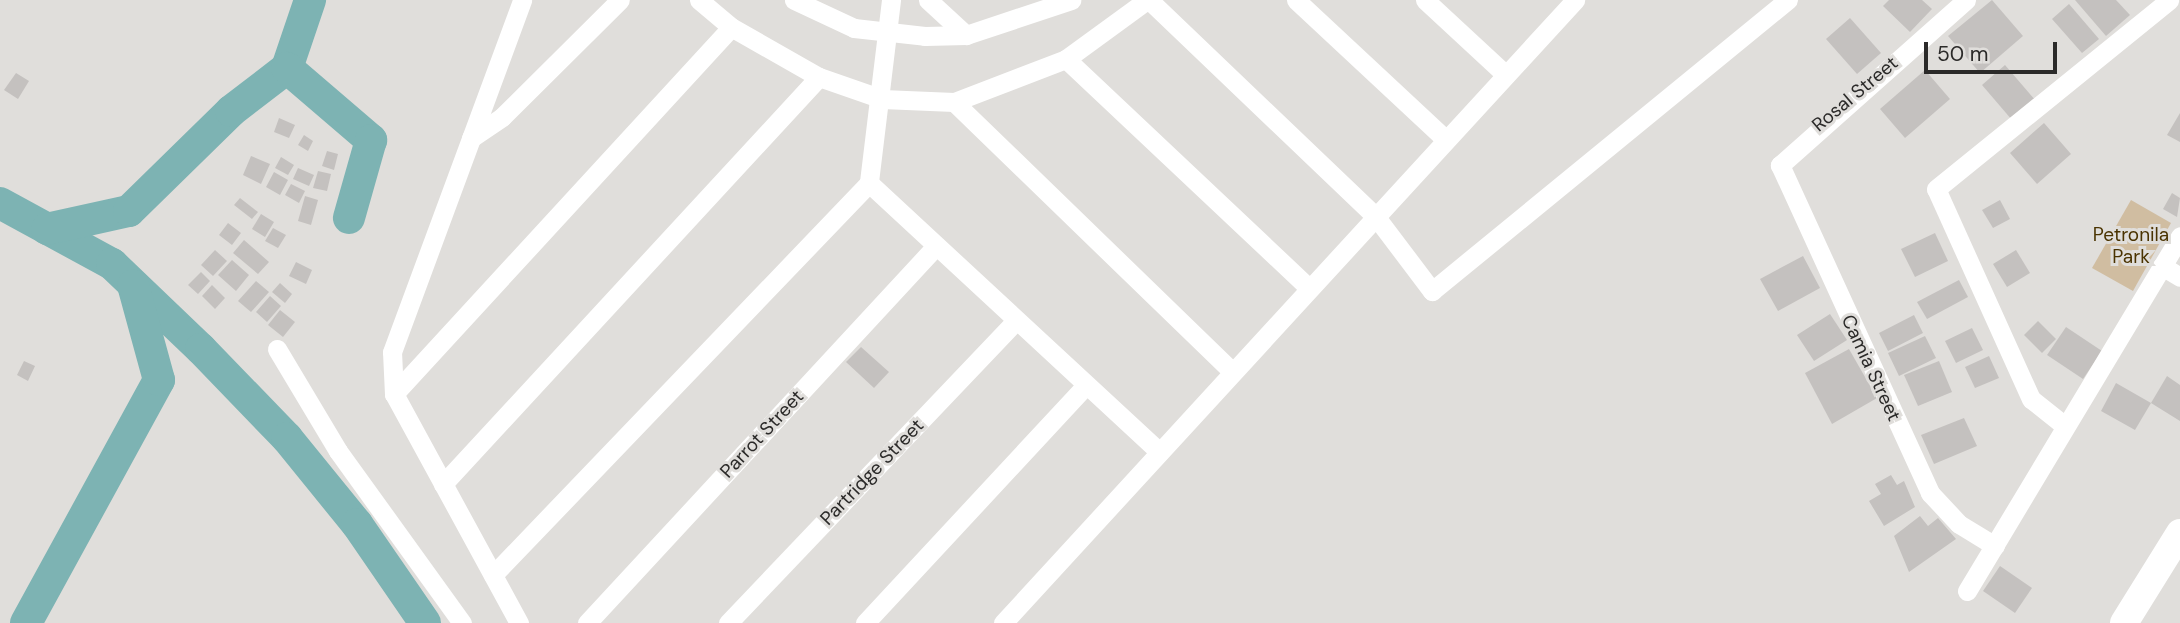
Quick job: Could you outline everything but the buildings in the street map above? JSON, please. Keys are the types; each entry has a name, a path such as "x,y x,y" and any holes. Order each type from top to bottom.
{"main road":[{"path":"2124,623 2180,533"}],"street":[{"path":"519,623 394,394 392,352 522,0"},
{"path":"471,138 502,117 620,0"},
{"path":"699,0 731,27 820,77 882,99 954,102 1066,59 1148,0 1377,217 1432,291 1788,0"},
{"path":"794,0 855,28 887,34 966,35 1071,0"},
{"path":"493,575 869,183 882,99 891,0"},
{"path":"928,0 966,35"},
{"path":"1296,0 1446,140"},
{"path":"1425,0 1506,75"},
{"path":"1003,623 1574,0"},
{"name":"Rosal Street","path":"1780,165 1966,0"},
{"path":"2065,426 2031,399 1936,189 2169,0"},
{"path":"394,394 731,27"},
{"path":"1066,59 1309,288"},
{"path":"443,484 820,77"},
{"path":"954,102 1233,372"},
{"name":"Camia Street","path":"1780,165 1930,493 1959,524 1996,545"},
{"path":"869,183 1159,452"},
{"path":"1967,591 2180,236"},
{"name":"Parrot Street","path":"587,623 936,246"},
{"path":"2162,266 2180,277"},
{"name":"Partridge Street","path":"728,623 1016,321"},
{"path":"277,349 338,451 462,623"},
{"path":"865,623 1085,386"}],"green space":[{"name":"Petronila Park","path":"2131,200 2171,223 2133,291 2092,268"}],"waterway":[{"path":"287,68 310,0"},
{"path":"47,229 129,211 231,111 287,68 371,140 349,218"},
{"path":"0,203 112,264 201,349 287,438 357,524 425,623"},
{"path":"26,623 159,380 133,285"}]}
